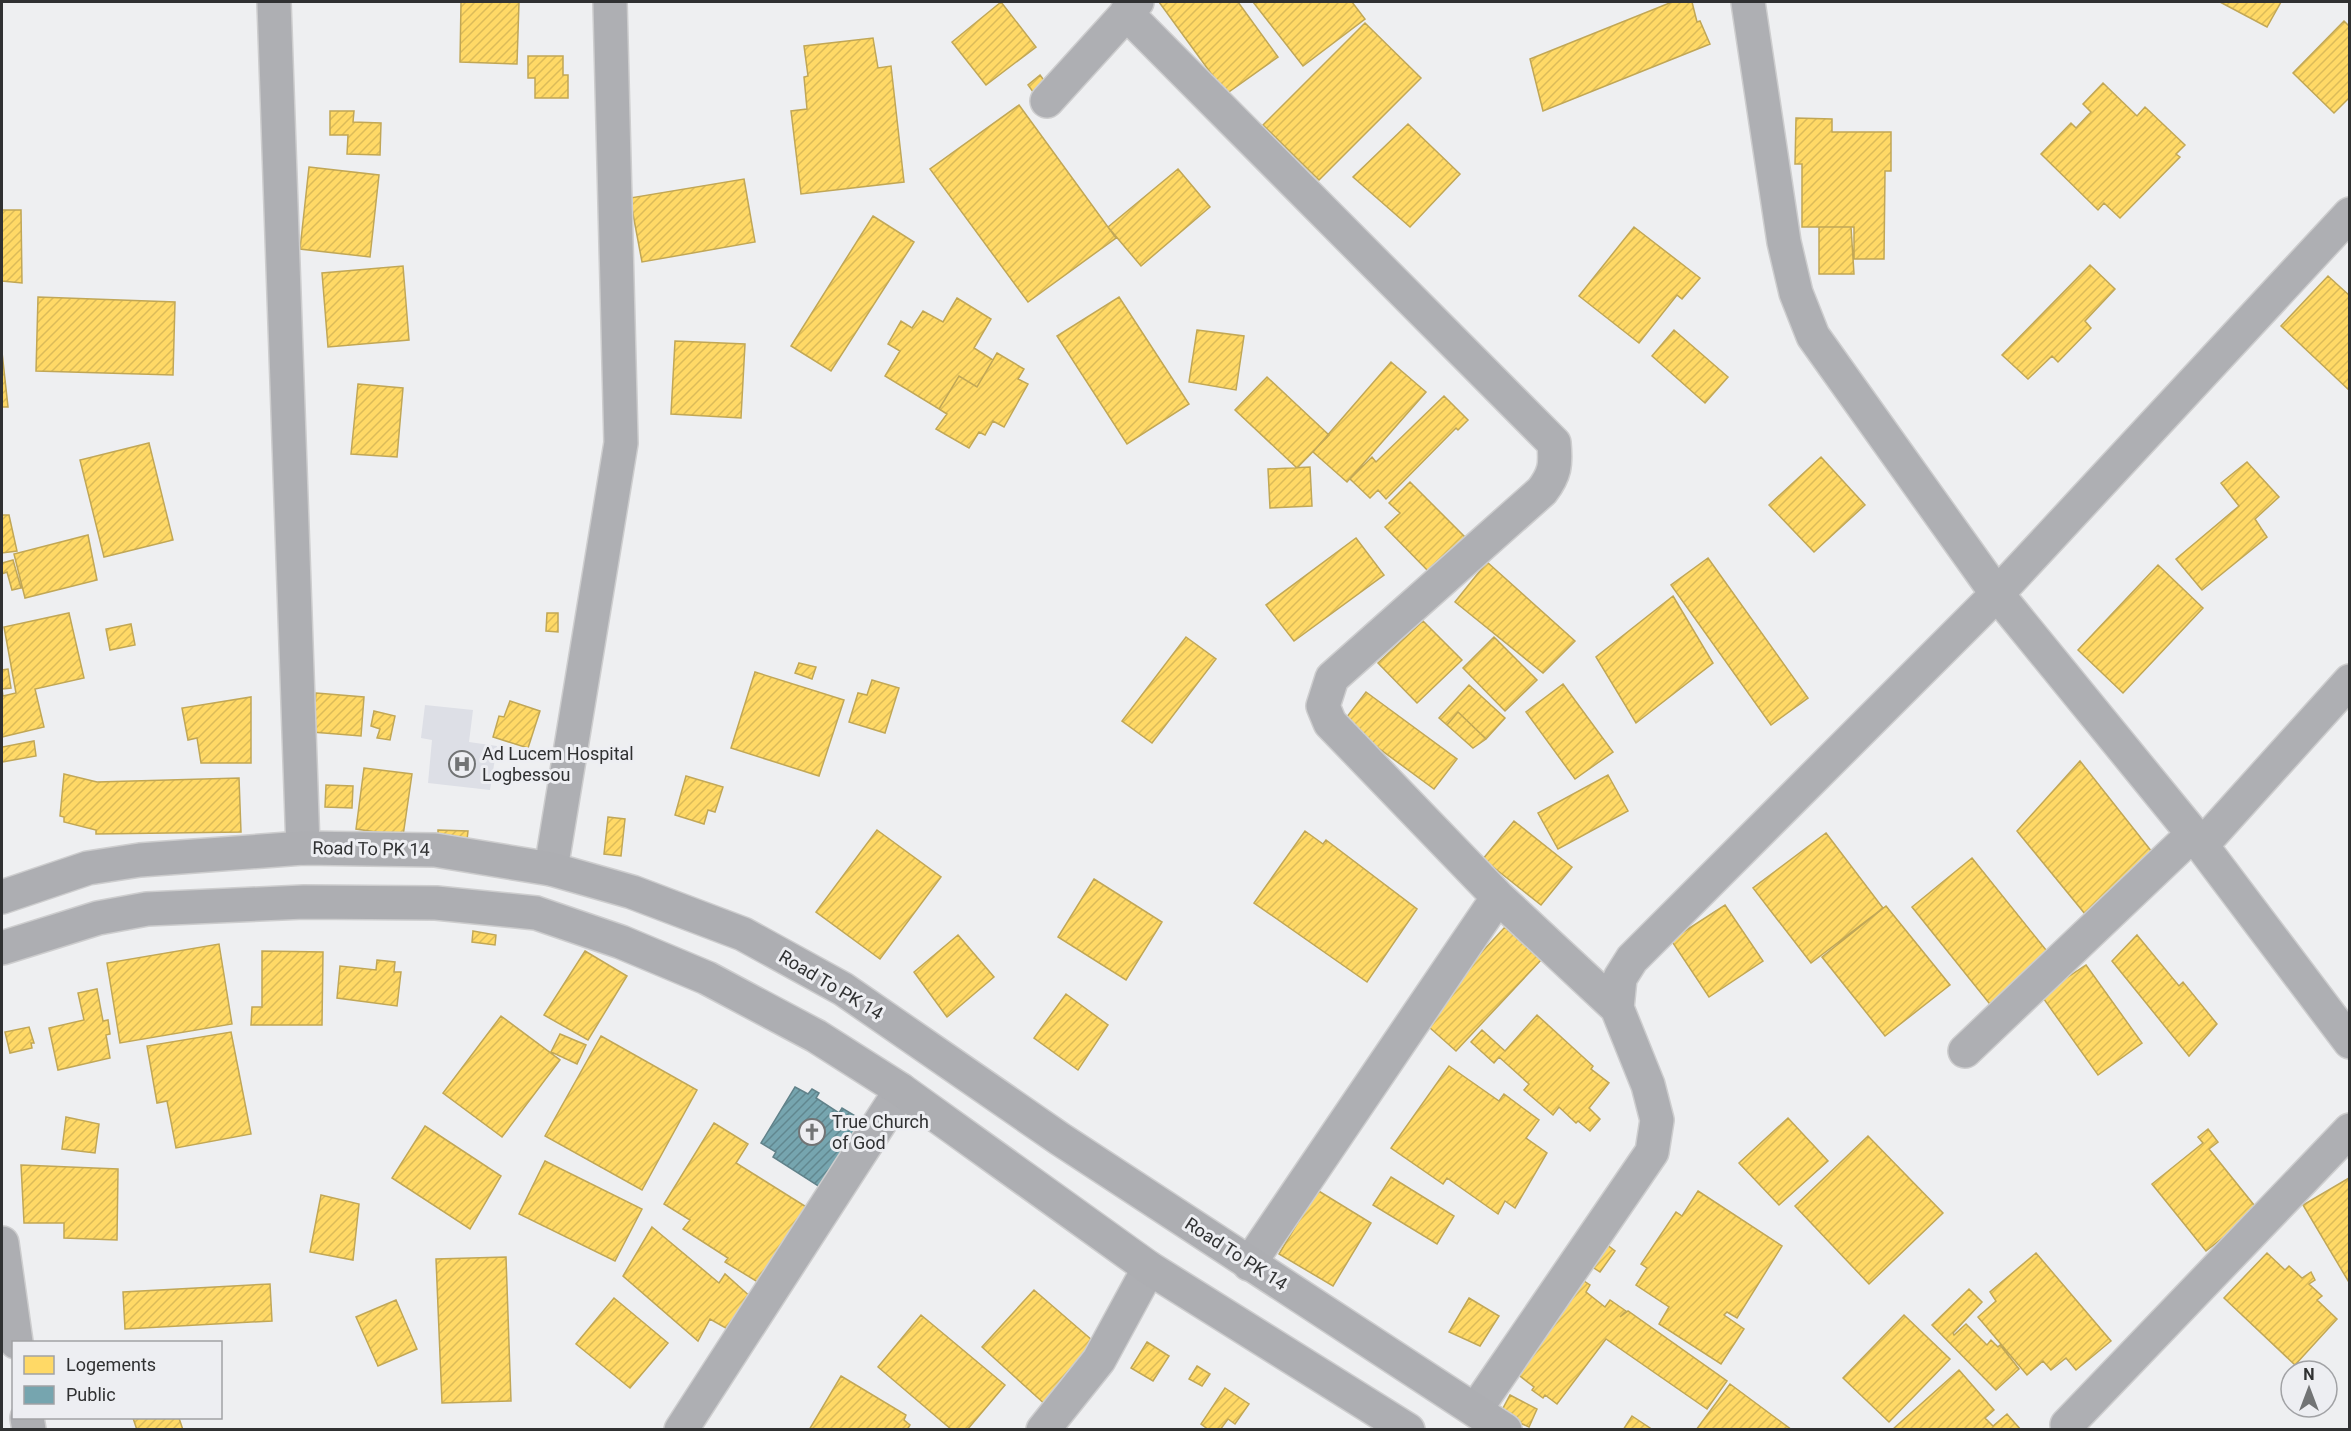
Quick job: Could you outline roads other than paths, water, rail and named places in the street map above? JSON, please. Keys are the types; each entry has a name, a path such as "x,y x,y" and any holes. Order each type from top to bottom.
{"main road":[{"name":"Road To PK 14","path":"2,897 88,868 140,860 303,848 435,850 551,868 632,892 742,934 843,989 1060,1139 1505,1430"},
{"path":"2,948 98,918 147,909 304,902 436,903 536,913 621,942 707,978 816,1036 901,1090 1149,1268 1408,1430"},
{"path":"2,1243 16,1341"}],"street":[{"path":"274,2 303,848"},
{"path":"551,868 621,443 610,2"},
{"path":"1748,2 1785,242 1796,293 1813,336 1997,594 2198,840 2349,1042"},
{"path":"1047,101 1131,7 1554,443 1556,459 1553,477 1542,491 1332,678 1323,706 1330,723 1498,897 1617,1008 1648,1085 1657,1120 1652,1152 1476,1409"},
{"path":"1617,1008 1620,978 1632,959 1997,594 2349,214"},
{"path":"1965,1051 2198,840 2349,681"},
{"path":"1250,1264 1498,897"},
{"path":"681,1430 901,1090"},
{"path":"2067,1425 2349,1130"},
{"path":"1043,1430 1099,1360 1149,1268"}],"place":[{"name":"Ad Lucem Hospital Logbessou","path":"462,764"},
{"name":"True Church of God","path":"812,1132"}]}
